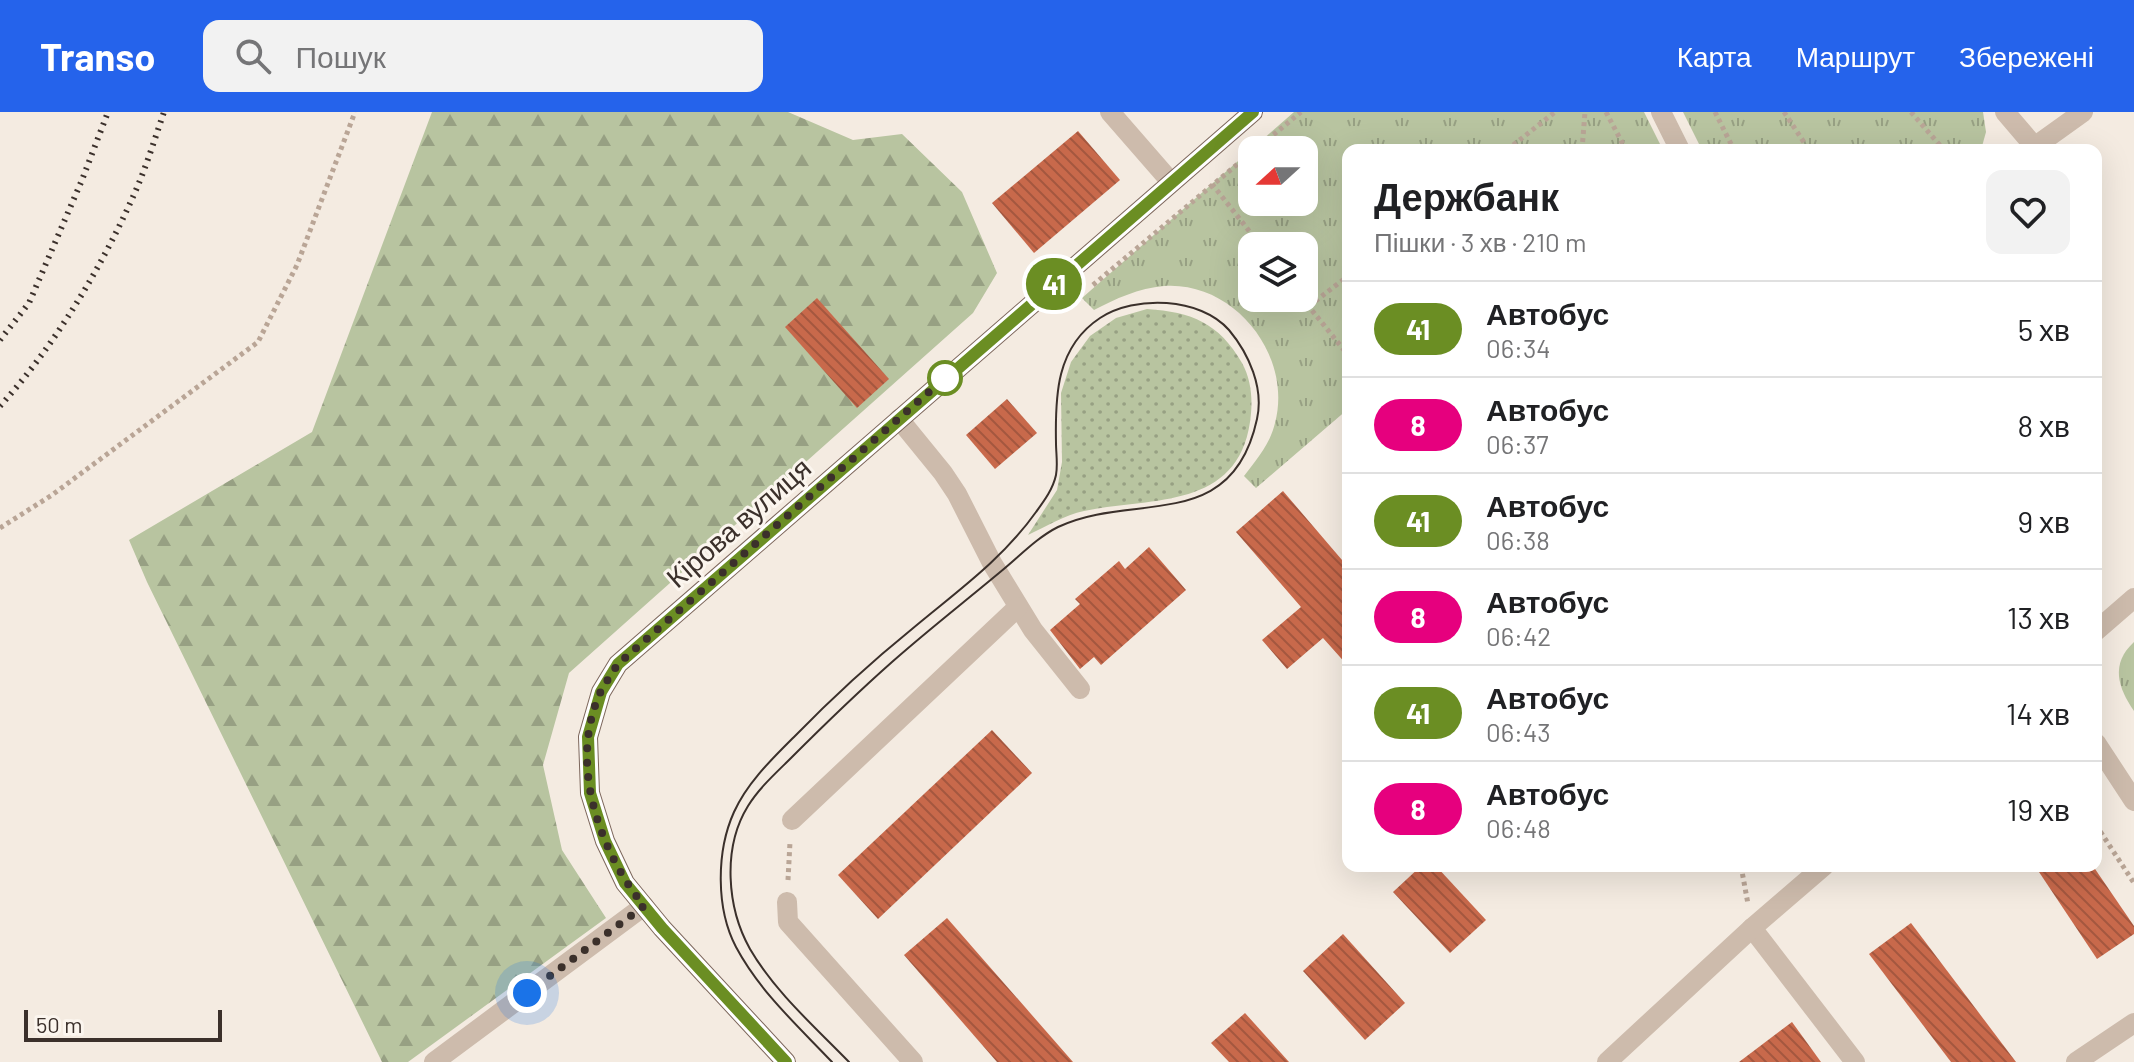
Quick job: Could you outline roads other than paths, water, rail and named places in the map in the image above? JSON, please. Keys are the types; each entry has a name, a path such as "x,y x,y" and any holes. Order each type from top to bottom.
{"main road":[{"name":"Кірова вулиця","path":"786,1062 625,883 605,841 590,793 588,737 601,692 618,664 1253,112"}],"street":[{"path":"1110,112 1171,182"},
{"path":"1661,112 1677,144"},
{"path":"2005,112 2029,144"},
{"path":"2038,144 2083,112"},
{"path":"899,419 957,494 1018,607 1080,689"},
{"path":"2102,626 2134,598"},
{"path":"792,820 1018,607"},
{"path":"2102,752 2134,801"},
{"path":"1607,1062 1817,872"},
{"path":"787,902 788,922 913,1062"},
{"path":"434,1062 644,906"},
{"path":"1752,928 1855,1062"},
{"path":"2076,1062 2134,1023"}],"tram line":[{"path":"832,1062 768,994 729,932 722,898 721,862 734,812 760,772 808,723 881,655 993,560 1036,512 1056,475 1056,408 1061,374 1074,343 1085,330 1114,311 1149,303 1167,303 1202,311 1217,319 1236,339 1253,372 1258,395 1257,419 1244,455 1226,480 1203,495 1176,503 1087,517 1058,527 1042,537 853,697 762,787 740,823 734,840 731,878 732,897 742,933 771,980 849,1062"}],"railway":[{"path":"0,340 29,303 108,112"},
{"path":"0,406 57,334 90,280 137,188 164,112"}]}
